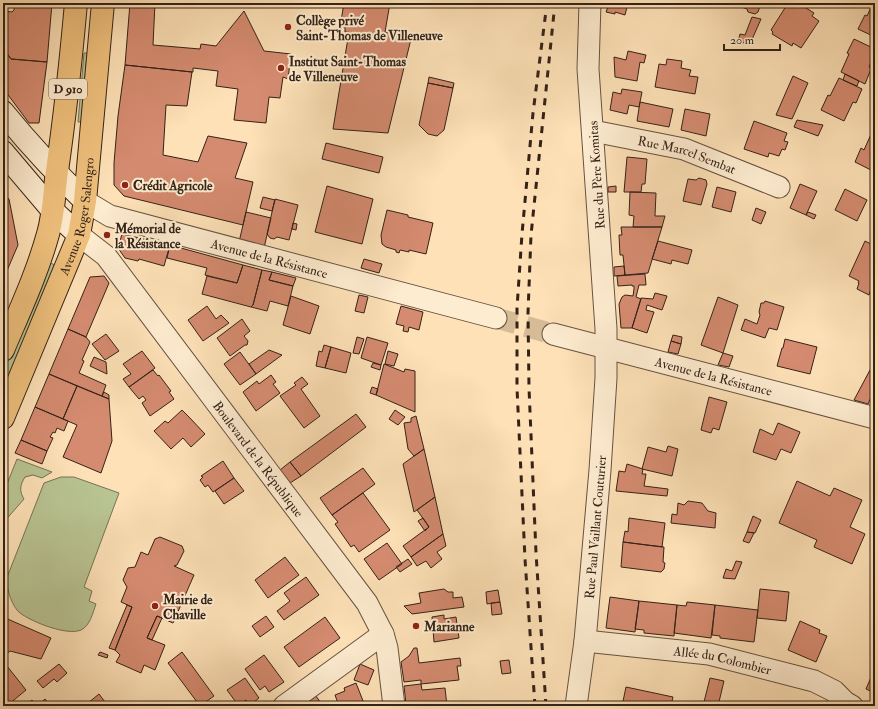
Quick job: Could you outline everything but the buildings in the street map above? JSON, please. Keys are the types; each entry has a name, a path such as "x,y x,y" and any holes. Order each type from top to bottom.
{"main road":[{"name":"Avenue Roger Salengro","path":"3,350 49,233 65,118 76,3"},
{"name":"Avenue Roger Salengro","path":"3,418 79,235 85,201 103,3"},
{"name":"Avenue de la Résistance","path":"3,112 27,142 85,201"},
{"path":"3,152 53,211 79,235"}],"street":[{"name":"Rue du Père Komitas","path":"590,3 588,69 606,323 606,348"},
{"name":"Rue Marcel Sembat","path":"593,131 684,149 779,187"},
{"name":"Avenue de la Résistance","path":"85,201 110,216 496,318"},
{"name":"Boulevard de la République","path":"79,235 106,256 367,603 383,634 387,648 394,706"},
{"name":"Avenue de la Résistance","path":"553,334 875,418"},
{"name":"Rue Paul Vaillant Couturier","path":"576,706 585,641 600,470 606,378 606,348"},
{"path":"284,706 383,634"},
{"name":"Allée du Colombier","path":"585,641 709,654 814,681 834,691 845,702 852,706"}],"green space":[{"path":"84,53 87,53 82,122 78,122"},
{"path":"48,262 55,265 10,378 3,376 3,373"},
{"path":"17,459 52,472 42,478 33,475 25,477 21,488 21,493 24,499 3,523 3,494"},
{"path":"61,477 74,477 119,493 84,587 92,591 89,601 96,604 87,625 81,630 75,631 59,630 25,617 17,610 12,602 6,580 44,483"}],"tunnel":[{"path":"496,318 553,334"}],"railway":[{"path":"535,706 525,559 517,388 517,308 533,113 547,3"},
{"path":"546,706 536,553 529,388 528,313 531,235 555,3"}],"place":[{"name":"Collège privé Saint-Thomas de Villeneuve","path":"288,27"},
{"name":"Institut Saint-Thomas de Villeneuve","path":"281,68"},
{"name":"Crédit Agricole","path":"125,185"},
{"name":"Mémorial de la Résistance","path":"107,235"},
{"name":"Mairie de Chaville","path":"155,606"},
{"name":"Marianne","path":"416,626"}]}
